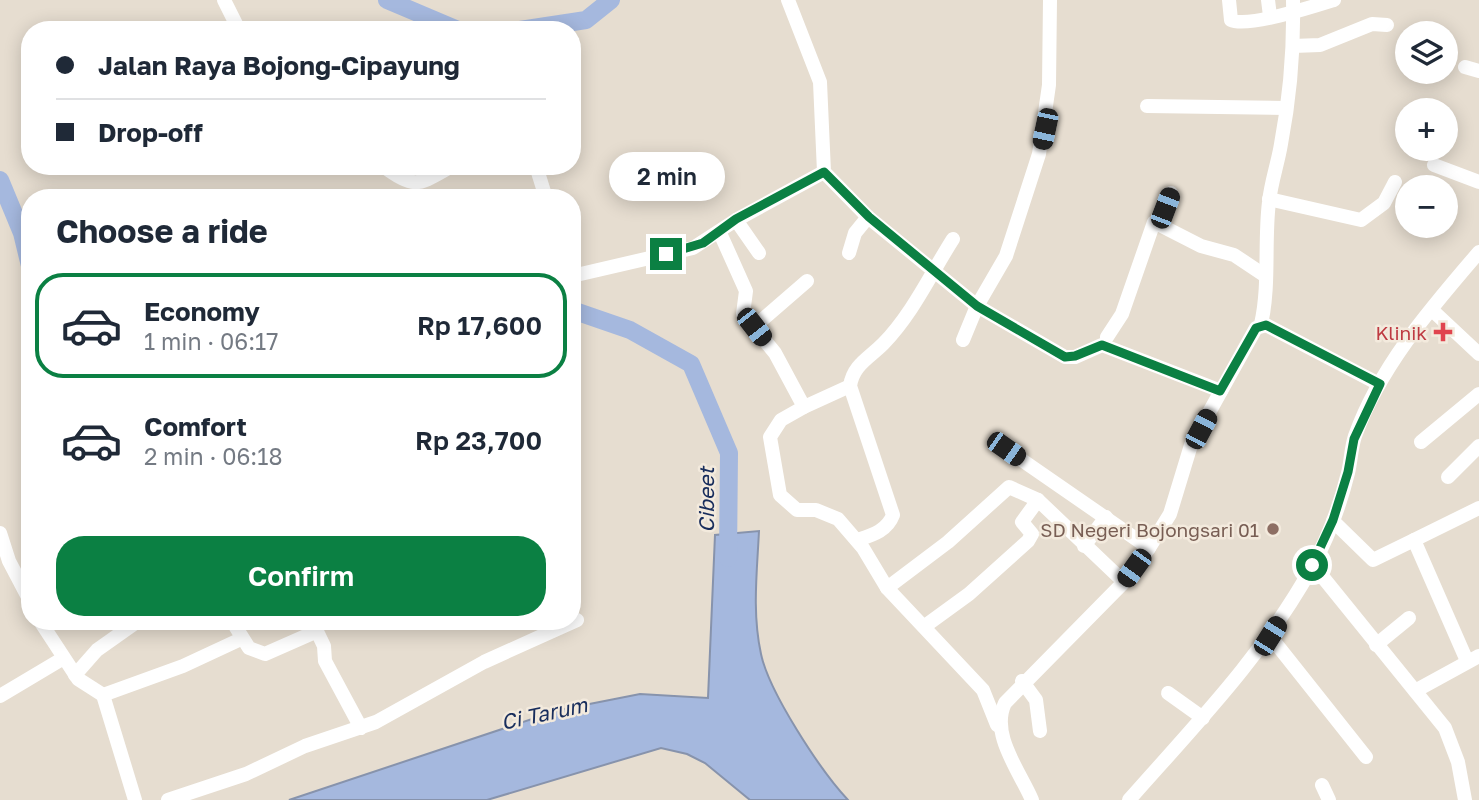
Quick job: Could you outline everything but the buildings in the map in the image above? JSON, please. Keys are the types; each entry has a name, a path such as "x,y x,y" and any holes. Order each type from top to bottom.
{"street":[{"path":"224,0 234,21"},
{"path":"788,0 820,82 824,172 869,217 977,306 1065,357 1075,356 1102,345 1220,391"},
{"path":"963,340 977,306 1006,256 1040,154 1049,85 1050,0"},
{"path":"1229,0 1230,15 1235,22 1335,0"},
{"path":"1268,0 1270,16"},
{"path":"1000,732 1000,712 1022,681 1124,582 1149,548 1170,514 1191,445 1261,324 1265,304 1264,275 1269,199 1286,108 1294,7"},
{"path":"1293,46 1320,45 1372,24 1387,25"},
{"path":"1147,106 1286,108"},
{"path":"1434,165 1479,182"},
{"path":"581,274 693,248 720,233 736,219 824,172"},
{"path":"398,175 414,184 423,183 437,175"},
{"path":"1269,199 1362,220 1384,203 1395,182"},
{"path":"1107,337 1122,314 1152,226 1159,223 1171,193"},
{"path":"849,253 855,233 869,217"},
{"path":"736,219 758,253"},
{"path":"1159,223 1202,246 1234,255 1264,275"},
{"path":"720,233 746,291 743,314 775,353 804,407"},
{"path":"857,540 878,533 890,523 893,515 850,386 855,369 883,344 912,309 953,239"},
{"path":"1129,800 1203,718 1270,636 1312,565 1333,520 1348,472 1354,439 1380,384 1403,346 1479,252"},
{"path":"754,327 807,281"},
{"path":"1432,310 1479,354"},
{"path":"1261,324 1380,384"},
{"path":"850,386 781,419 770,437 780,495 797,510 817,510 838,519 857,540 887,588 983,690 1031,800"},
{"path":"1421,442 1479,394"},
{"path":"1448,477 1479,446"},
{"path":"1006,449 1149,548"},
{"path":"887,588 948,542 1009,487 1038,500 1124,582"},
{"path":"925,626 969,594 1028,541 1032,534 1022,522 1038,500"},
{"path":"1333,520 1373,560 1479,508"},
{"path":"1084,546 1105,517"},
{"path":"0,534 9,561 21,584"},
{"path":"1414,540 1473,658 1415,691"},
{"path":"1312,565 1449,736 1465,800"},
{"path":"1376,645 1409,618"},
{"path":"45,630 75,675 103,695 135,800"},
{"path":"75,675 97,650 125,630"},
{"path":"236,630 249,649 269,654 308,630"},
{"path":"315,630 324,646 325,661 361,727"},
{"path":"168,800 246,774 305,746 361,727 484,662 555,630"},
{"path":"1270,636 1366,757"},
{"path":"103,695 183,666 241,639"},
{"path":"0,696 62,659"},
{"path":"1022,681 1036,700 1040,731"},
{"path":"1168,693 1203,718"},
{"path":"1322,785 1329,800"}],"water":[{"path":"759,531 757,623 766,670 797,730 848,800 750,800 705,763 687,754 661,748 487,800 289,800 559,710 640,694 708,698 715,535"}],"waterway":[{"name":"Cibeet","path":"387,0 437,21"},
{"name":"Cibeet","path":"579,21 586,20 611,0"},
{"name":"Cibeet","path":"0,180 21,231"},
{"name":"Cibeet","path":"581,313 630,330 691,364 729,453 728,558"}],"place":[{"name":"Klinik","path":"1443,332"},
{"name":"SD Negeri Bojongsari 01","path":"1273,529"}],"route":[{"path":"666,254 703,243 736,219 824,172 869,217 977,306 1065,357 1070,358 1102,345 1220,391 1256,328 1261,324 1266,325 1380,384 1354,439 1348,472 1333,520 1312,565"}],"water label":[{"name":"Ci Tarum","path":"544,713"}]}
